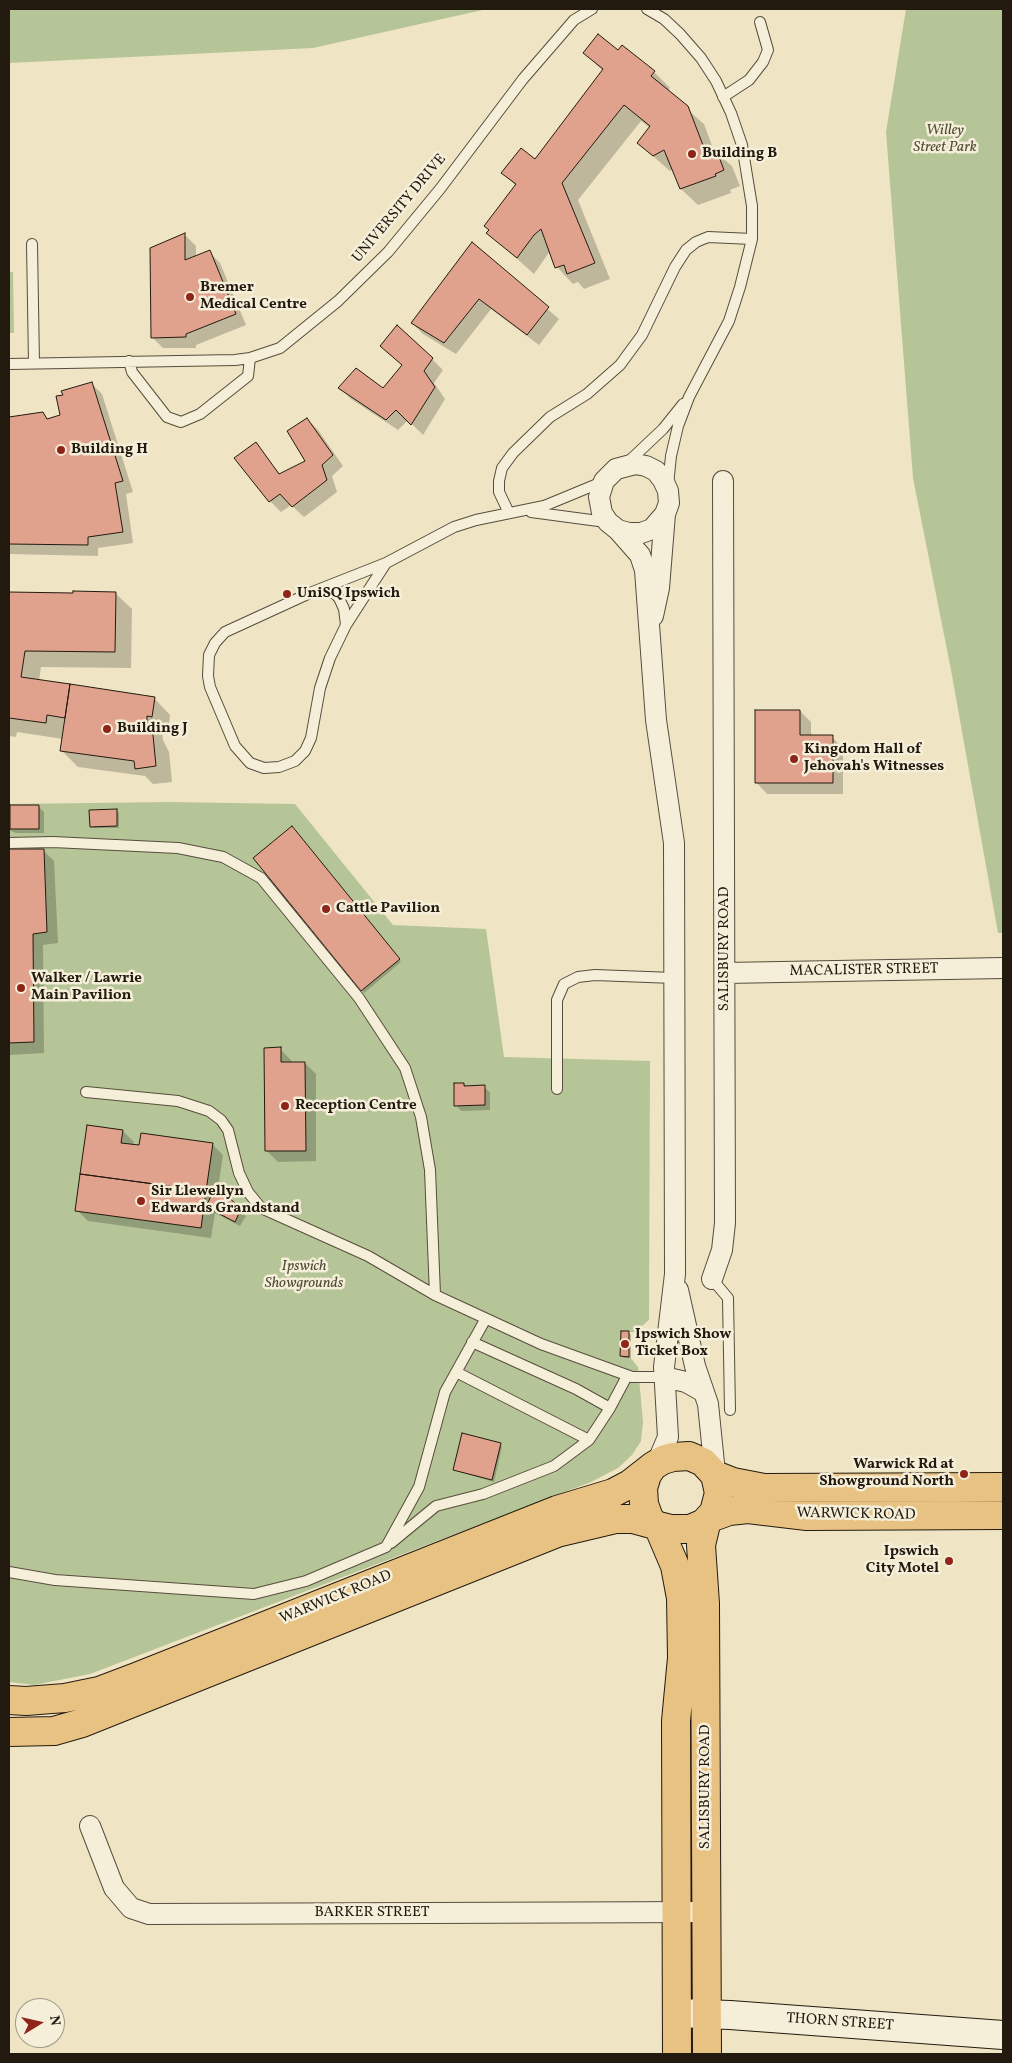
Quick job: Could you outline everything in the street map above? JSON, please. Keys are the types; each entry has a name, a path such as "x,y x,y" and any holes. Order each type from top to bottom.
{"main road":[{"path":"689,1456 703,1462 715,1474 719,1488 719,1499 709,1519 695,1528 686,1530 656,1525 647,1514 643,1494 645,1479 655,1464 673,1457 689,1456"},
{"name":"WARWICK ROAD","path":"9,1700 26,1701 65,1698 99,1690 136,1677 557,1510 613,1493 630,1484 655,1464"},
{"name":"WARWICK ROAD","path":"715,1474 747,1486 772,1488 1003,1487"},
{"name":"WARWICK ROAD","path":"709,1519 729,1511 748,1509 807,1516 1003,1515"},
{"name":"WARWICK ROAD","path":"9,1732 54,1731 82,1723 556,1533 616,1519 633,1519 656,1525"},
{"name":"SALISBURY ROAD","path":"707,2054 705,1604 701,1546 709,1519"},
{"name":"SALISBURY ROAD","path":"656,1525 675,1566 681,1598 682,1658 676,1721 677,2054"},
{"name":"THORN STREET","path":"677,2013 1003,2035"}],"street":[{"path":"650,627 659,588 666,514 669,504 668,491 656,471 641,465 625,465 616,469 604,482 600,490 599,503 613,526 632,543 643,562 650,627 656,720 674,843 675,1274 664,1377 668,1432 666,1444 655,1464"},
{"name":"SALISBURY ROAD","path":"712,1279 722,1250 725,1223 726,973 723,481"},
{"path":"613,526 628,533 642,533 652,529 666,514"},
{"name":"MACALISTER STREET","path":"726,973 1003,968"},
{"path":"675,1274 694,1366 708,1408 715,1474"},
{"path":"664,1377 686,1382 702,1391"},
{"name":"BARKER STREET","path":"90,1826 114,1888 131,1908 149,1914 707,1912"}],"lane":[{"name":"UNIVERSITY DRIVE","path":"9,364 250,358 280,348 338,301 381,258 440,189 523,79 574,20 592,9"},
{"path":"647,9 664,19 701,58 723,97 742,145 748,172 752,206 752,238 729,321 689,397 672,449 668,491"},
{"path":"723,97 749,80 763,62 768,50 760,22"},
{"path":"509,513 499,492 498,480 502,468 513,453 550,417 587,394 620,365 642,335 675,267 686,250 696,242 708,237 752,238"},
{"path":"32,244 34,363"},
{"path":"129,361 132,372 167,417 181,422 200,414 248,376 250,358"},
{"path":"625,465 663,429 689,397"},
{"path":"386,563 346,625 330,658 320,688 311,738 305,751 295,761 279,767 264,768 250,763 235,746 210,687 208,676 209,655 215,643 225,632 238,624 386,563 454,527 559,501 604,482"},
{"path":"523,511 613,526"},
{"path":"318,590 334,593 339,598 344,609 346,625"},
{"path":"9,843 53,842 178,848 223,857 261,878 359,998 405,1068 421,1117 430,1170 436,1295"},
{"path":"557,1088 556,1000 564,984 578,977 595,975 674,978"},
{"path":"86,1092 178,1101 209,1111 221,1120 228,1130 239,1173 248,1192 261,1208 368,1256 436,1295 485,1320 560,1352 627,1376 639,1378 664,1377"},
{"name":"SALISBURY ROAD","path":"712,1279 728,1298 730,1410"},
{"path":"386,1548 419,1487 445,1392 485,1320"},
{"path":"472,1342 576,1388 610,1408"},
{"path":"456,1372 589,1440"},
{"path":"9,1572 55,1580 254,1594 306,1581 386,1548 436,1506 483,1494 554,1466 589,1440 610,1408 627,1376"}],"green space":[{"path":"9,9 487,9 313,48 9,63"},
{"name":"Willey Street Park","path":"906,9 1003,9 1003,933 998,933 951,670 913,478 886,132"},
{"path":"9,272 13,272 14,333 9,333"},
{"name":"Ipswich Showgrounds","path":"170,802 295,804 393,925 486,929 504,1057 650,1061 649,1320 635,1332 629,1332 629,1356 638,1367 643,1422 641,1441 632,1455 618,1468 591,1482 90,1674 34,1685 9,1682 9,804"}],"building":[{"name":"Building B","path":"598,34 618,50 622,45 655,71 651,76 688,106 706,153 716,149 724,170 715,174 716,176 680,189 664,150 653,156 637,143 650,126 624,105 562,183 595,263 567,274 564,265 555,268 541,229 534,235 517,258 486,233 489,230 484,226 516,184 501,173 521,148 535,159 603,69 583,53"},
{"name":"Bremer Medical Centre","path":"185,233 185,260 210,250 236,314 186,334 186,337 151,338 150,248"},
{"path":"472,242 549,307 527,335 479,299 444,343 411,323"},
{"path":"397,325 433,358 424,371 435,387 411,425 396,410 386,420 338,388 356,368 383,388 402,365 380,346"},
{"name":"Building H","path":"92,382 123,481 115,483 123,532 88,537 88,545 9,544 9,417 43,412 47,419 60,415 56,396 63,395 61,391"},
{"path":"307,418 333,455 322,465 327,480 292,507 280,494 269,502 234,458 256,442 279,474 305,461 287,431"},
{"path":"73,591 116,592 115,652 25,651 21,677 70,684 65,718 47,715 46,723 9,718 9,592 73,593"},
{"name":"Building J","path":"70,684 155,697 152,717 147,716 147,723 153,735 156,766 135,769 134,761 60,751"},
{"name":"Kingdom Hall of Jehovah's Witnesses","path":"755,710 800,710 800,735 833,735 833,783 755,783"},
{"path":"10,805 39,805 39,829 10,829"},
{"path":"117,809 117,826 90,827 89,810"},
{"name":"Cattle Pavilion","path":"292,826 400,959 361,991 253,858"},
{"name":"Walker / Lawrie Main Pavilion","path":"9,849 44,849 47,932 33,934 34,1042 9,1043"},
{"name":"Reception Centre","path":"281,1047 281,1062 305,1062 306,1151 265,1151 264,1048"},
{"path":"454,1083 464,1083 464,1086 485,1085 485,1105 454,1106"},
{"path":"87,1125 123,1130 121,1143 139,1145 141,1133 213,1143 206,1191 80,1174"},
{"name":"Sir Llewellyn Edwards Grandstand","path":"80,1174 206,1191 201,1228 75,1211"},
{"path":"216,1185 241,1209 235,1222 206,1207"},
{"name":"Ipswich Show Ticket Box","path":"621,1331 629,1331 629,1357 620,1356"},
{"path":"462,1433 501,1443 492,1480 453,1470"}],"place":[{"name":"Building B","path":"692,154"},
{"name":"Bremer Medical Centre","path":"190,297"},
{"name":"Building H","path":"61,450"},
{"name":"UniSQ Ipswich","path":"287,594"},
{"name":"Building J","path":"107,729"},
{"name":"Kingdom Hall of Jehovah's Witnesses","path":"794,759"},
{"name":"Cattle Pavilion","path":"326,909"},
{"name":"Walker / Lawrie Main Pavilion","path":"21,988"},
{"name":"Reception Centre","path":"285,1106"},
{"name":"Sir Llewellyn Edwards Grandstand","path":"141,1201"},
{"name":"Ipswich Show Ticket Box","path":"625,1344"},
{"name":"Warwick Rd at Showground North","path":"964,1474"},
{"name":"Ipswich City Motel","path":"949,1561"}]}
